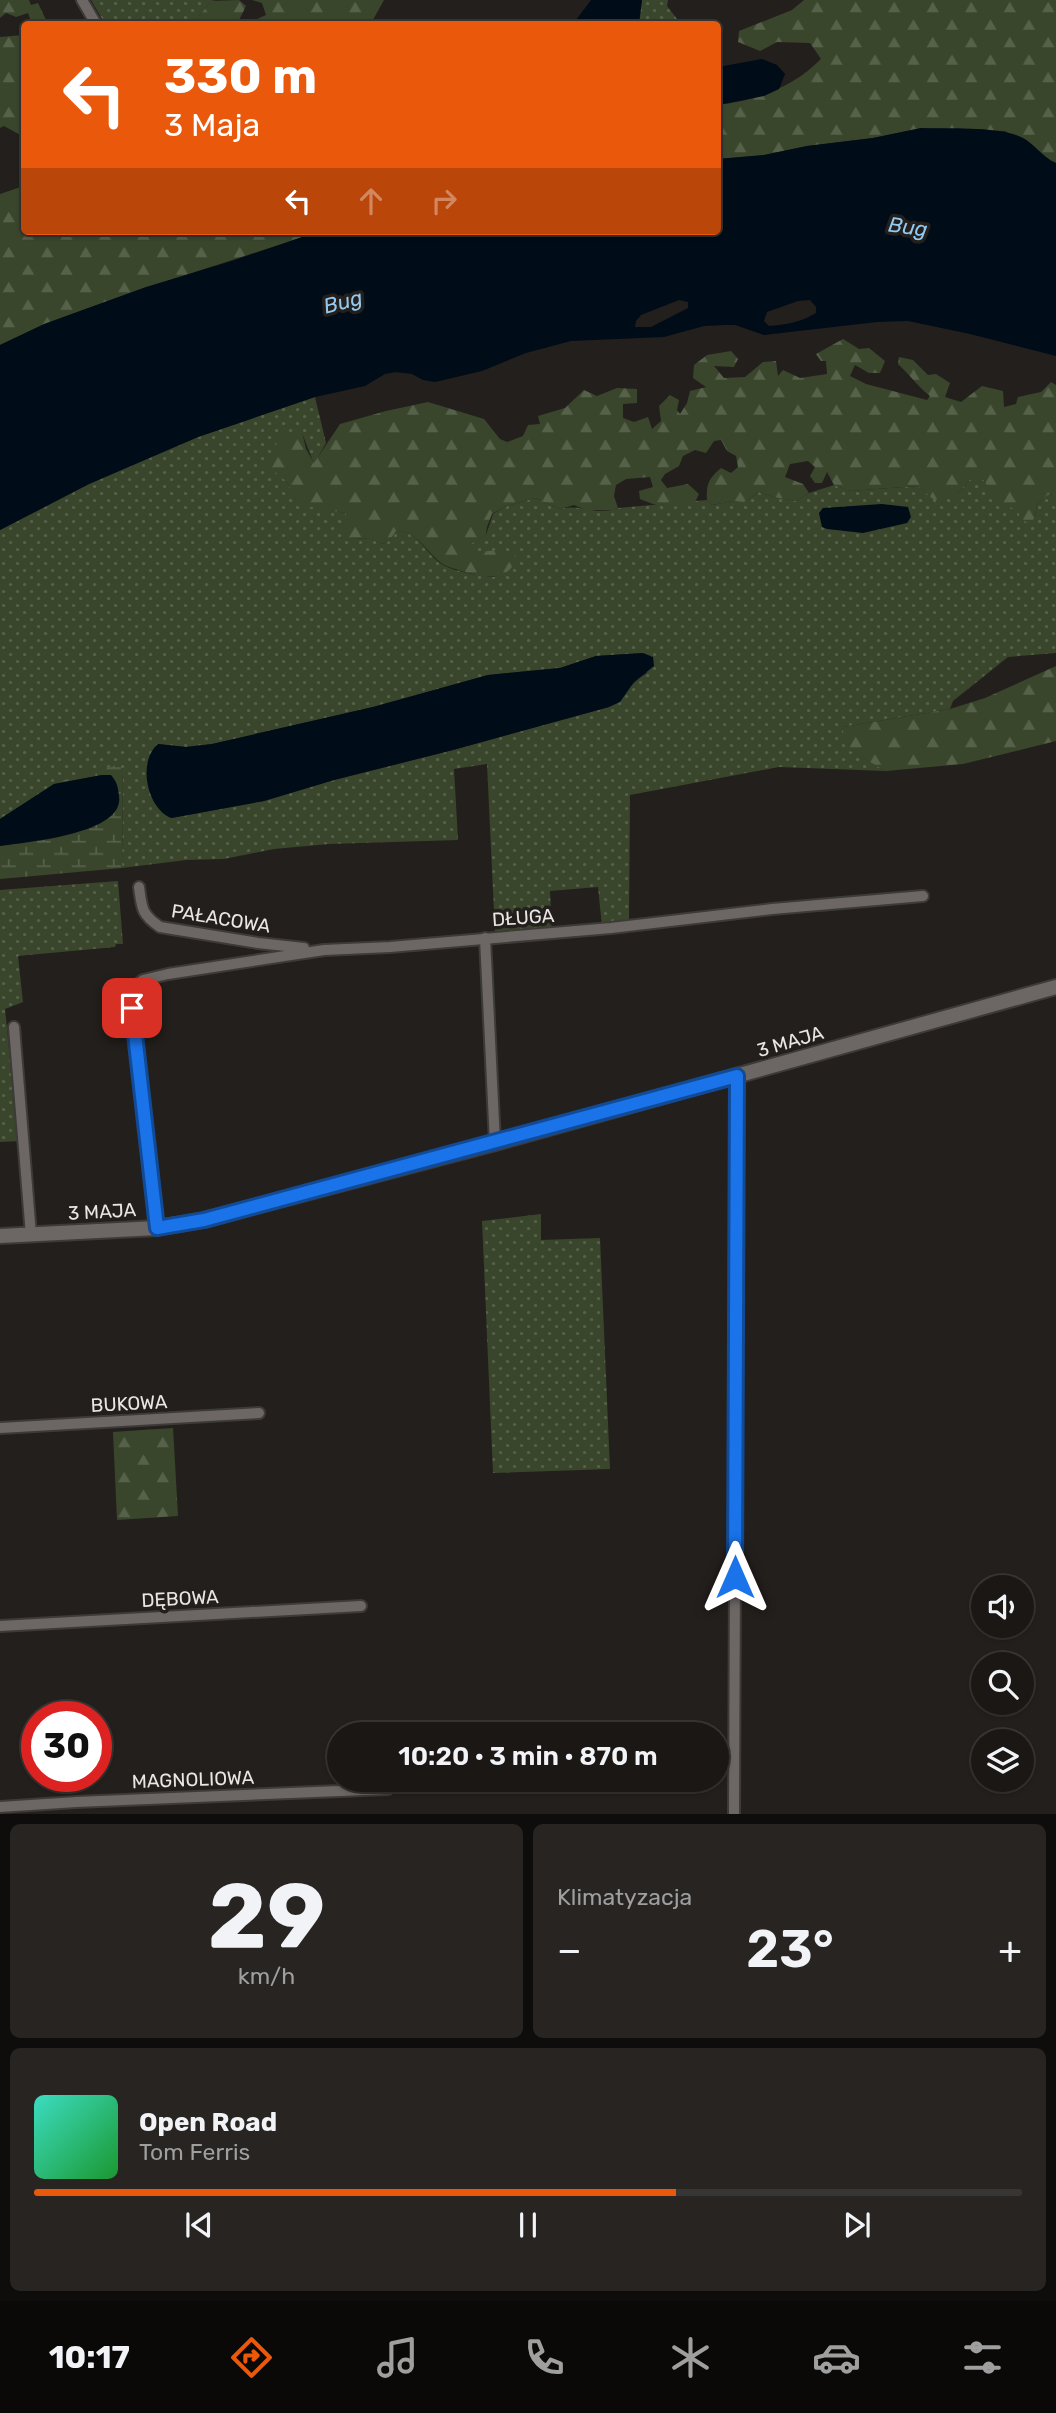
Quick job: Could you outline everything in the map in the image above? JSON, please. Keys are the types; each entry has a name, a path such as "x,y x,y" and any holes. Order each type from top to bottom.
{"street":[{"path":"82,0 94,21"},
{"name":"PAŁACOWA","path":"139,887 142,910 160,927 258,943 324,950"},
{"name":"DŁUGA","path":"157,1228 131,990 143,980 324,950 611,928 772,909 923,896"},
{"path":"485,938 495,1143"},
{"name":"3 MAJA","path":"0,1236 157,1228 204,1220 495,1143 1056,987"},
{"path":"14,1027 31,1235"},
{"path":"734,1814 737,1076"},
{"name":"BUKOWA","path":"0,1428 260,1413"},
{"name":"DĘBOWA","path":"0,1626 362,1606"},
{"name":"MAGNOLIOWA","path":"0,1807 327,1792"},
{"path":"76,1802 76,1814"}],"green space":[{"path":"0,0 29,0 31,5 38,3 47,21 31,21 28,13 16,17 6,13 0,18"},
{"path":"91,0 216,0 211,1 195,21 103,21"},
{"path":"239,0 246,6 240,21 195,21 211,1"},
{"path":"252,0 384,0 370,21 253,21 266,15 262,3"},
{"path":"642,0 668,0 667,6 679,21 639,21"},
{"path":"804,0 1056,0 1056,163 1005,131 922,128 764,155 721,159 721,104 774,91 798,78 821,59 810,43 777,42 760,51 738,42 739,31 792,10"},
{"path":"21,35 21,135 4,126 0,128 0,37"},
{"path":"21,187 21,235 308,235 78,312 0,345 0,194"},
{"path":"843,339 859,349 869,348 885,361 880,373 869,373 855,365 850,376 866,384 927,400 930,396 898,364 899,357 913,360 928,375 936,374 950,383 945,397 961,402 982,386 1003,391 1004,407 1016,404 1018,397 1041,392 1051,382 1056,385 1056,494 1048,495 1037,505 1031,524 1019,519 1019,511 988,498 984,480 969,480 956,495 934,500 918,486 850,491 834,485 827,472 822,483 815,483 810,476 815,467 808,461 790,464 785,477 803,484 809,493 796,501 759,492 744,502 712,505 707,500 711,478 721,468 731,473 738,467 736,456 727,451 721,440 714,441 706,453 695,450 683,456 679,466 665,474 661,480 667,488 688,484 699,494 695,502 668,506 640,499 639,491 653,487 650,477 626,479 616,485 614,496 618,508 614,509 588,511 574,505 560,509 535,498 504,507 492,514 486,535 471,544 477,552 503,550 516,556 513,565 502,575 486,576 444,565 415,537 403,532 396,531 390,540 383,544 372,539 348,538 343,527 346,513 300,505 287,482 264,463 283,434 302,432 306,449 314,463 340,424 428,402 484,419 500,439 507,442 523,436 528,425 540,424 538,416 565,408 584,390 597,396 617,388 637,389 637,403 623,404 623,418 634,422 648,417 652,429 661,421 659,406 670,395 679,400 677,410 680,414 690,391 706,387 693,378 694,365 707,355 731,351 738,359 734,367 714,366 724,378 745,377 763,362 776,361 778,376 783,370 800,378 827,374 826,361 821,361 816,354"},
{"path":"315,397 326,443 314,464 302,433 287,482 300,504 346,513 348,538 372,539 383,544 390,540 396,531 403,532 415,538 445,566 467,573 495,577 470,544 486,535 493,514 504,507 535,498 560,509 603,511 707,500 712,505 744,502 759,492 796,501 809,493 834,485 850,491 918,486 956,495 969,480 984,480 987,486 1019,511 1019,519 1035,516 1037,505 1048,495 1056,494 1056,653 1008,657 953,701 950,709 843,727 846,748 886,771 779,767 630,795 629,921 602,926 598,887 550,891 552,931 495,933 487,764 454,769 458,840 329,844 274,849 224,859 186,860 122,868 123,769 54,784 0,819 0,530 89,484 198,437","holes":["643,653 647,673 609,707 264,801 172,818 158,744 186,747 212,744 373,707 488,675 560,668 596,656"]},
{"path":"1056,666 1056,741 963,764 886,771 845,748 843,727 950,709 985,698"},
{"path":"118,765 123,769 122,868 0,879 0,846 61,836 102,775 54,784 90,771"},
{"path":"118,881 123,944 18,956 23,1002 5,1009 20,1141 0,1142 0,890"},
{"path":"541,1214 541,1240 600,1238 610,1469 493,1473 482,1221"},
{"path":"173,1428 178,1516 117,1520 113,1432"}],"water":[{"path":"591,0 642,0 639,21 575,21"},
{"path":"762,59 777,65 785,74 779,89 764,96 721,104 721,66"},
{"name":"Bug","path":"921,128 972,129 999,131 1021,137 1056,163 1056,356 908,321 764,335 735,325 704,326 664,337 571,341 526,353 482,371 435,382 396,372 385,374 365,386 315,397 198,437 89,484 0,530 0,345 44,324 146,287 308,235 721,235 721,159 764,155 807,146 873,138","holes":["679,300 688,302 688,308 651,327 635,327 641,315","810,300 816,307 816,313 787,324 769,326 764,321 767,312 798,301"]},
{"path":"882,504 908,507 911,517 907,523 863,533 822,527 819,513 823,508"},
{"path":"643,653 653,657 654,666 634,682 620,702 609,707 264,801 171,818 156,805 151,795 148,762 158,744 186,747 212,744 373,707 488,675 560,668 596,656"},
{"path":"111,775 119,796 117,809 107,819 72,834 0,846 0,819 54,784"}],"route":[{"path":"132,1008 157,1228 204,1220 737,1076 735,1577"}]}
